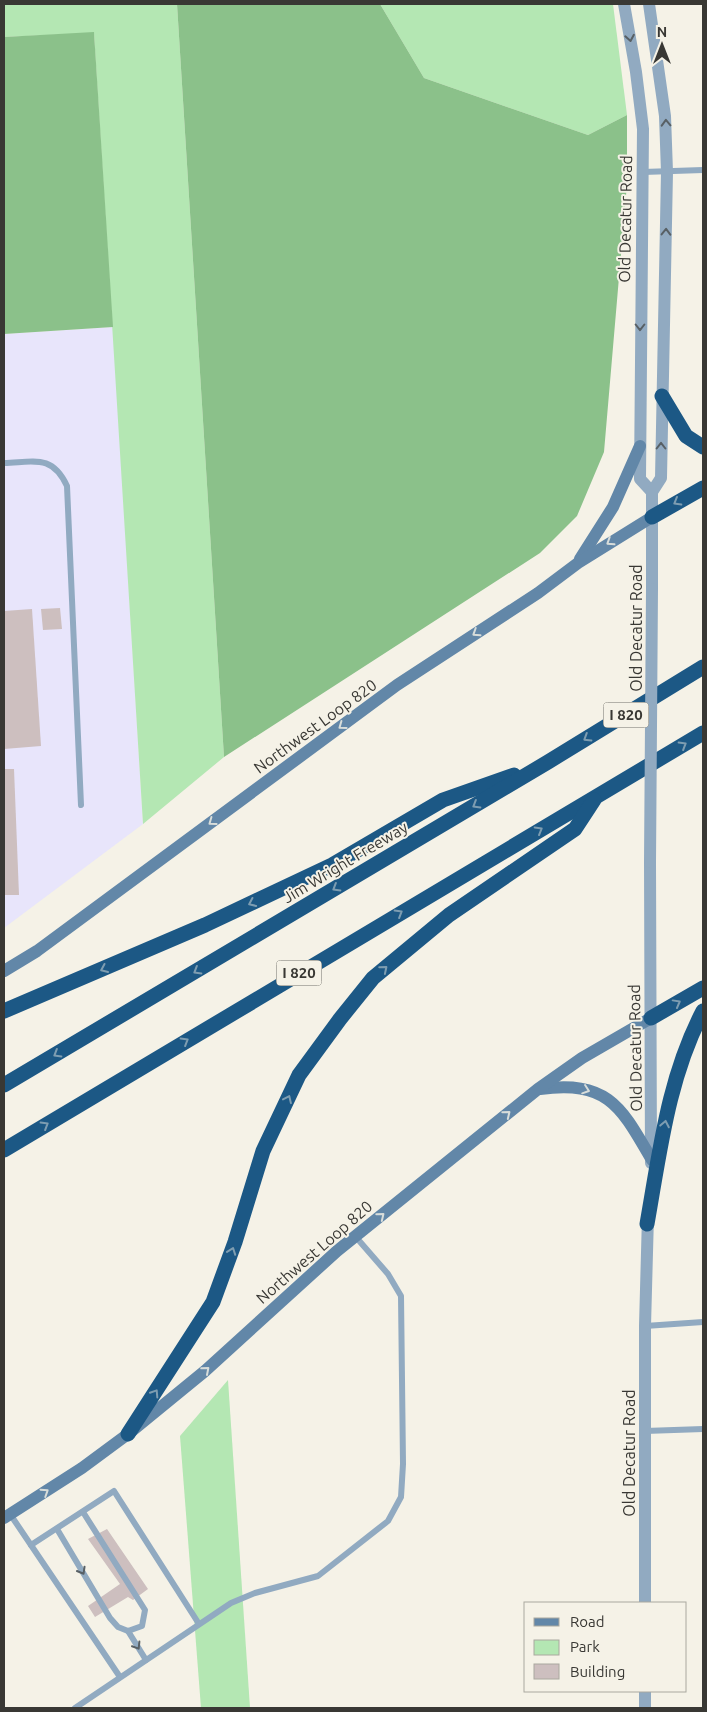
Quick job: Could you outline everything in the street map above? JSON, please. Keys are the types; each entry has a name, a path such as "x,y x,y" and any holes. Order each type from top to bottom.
{"highway":[{"path":"662,396 686,436 703,446"},
{"path":"652,517 703,488"},
{"name":"Jim Wright Freeway","path":"4,1085 548,762 703,667"},
{"name":"I 820","path":"4,1150 703,733"},
{"path":"4,1011 205,925 332,865 443,800 548,762"},
{"path":"128,1434 213,1302 235,1242 263,1151 299,1075 340,1019 373,978 449,915 575,829 596,797"},
{"path":"651,1018 703,988"},
{"path":"647,1224 666,1118 680,1062 703,1012"}],"main road":[{"path":"578,563 613,507 640,446"},
{"name":"Northwest Loop 820","path":"4,971 37,951 397,685 538,593 578,563 652,517"},
{"name":"Northwest Loop 820","path":"7,1516 82,1468 128,1434 205,1371 355,1236 538,1089 582,1058 651,1018"},
{"path":"538,1089 566,1086 582,1088 608,1100 628,1119 652,1160"}],"street":[{"name":"Old Decatur Road","path":"624,4 636,72 643,129 640,479 652,492"},
{"name":"Old Decatur Road","path":"645,1602 645,1326 647,1224 652,1160 650,862 652,492 661,478 667,172 666,116 649,4"},
{"path":"645,1692 645,1708"}],"lane":[{"path":"643,172 703,170"},
{"path":"4,463 46,461 60,470 67,486 81,805"},
{"path":"75,1708 231,1603 255,1593 318,1576 388,1521 401,1497 403,1464 401,1296 388,1274 355,1236"},
{"path":"645,1326 703,1322"},
{"path":"645,1430 703,1429"},
{"path":"31,1545 114,1491 200,1624"},
{"path":"82,1512 145,1610 142,1626 128,1631"},
{"path":"7,1516 31,1545 120,1677"},
{"path":"57,1529 110,1618 118,1627 128,1631 146,1660"}],"shaded area":[{"path":"113,327 143,824 4,928 4,334"}],"green space":[{"path":"4,4 177,4 224,757 143,824 94,33 4,37"},
{"path":"177,4 380,4 424,78 588,135 627,115 627,184 604,452 577,516 540,553 224,757"},
{"path":"380,4 613,4 627,115 588,135 424,78"},
{"path":"94,32 113,327 4,334 4,37"},
{"path":"228,1380 250,1708 201,1708 180,1436"}],"building":[{"path":"60,608 62,629 43,630 41,609"},
{"path":"32,609 41,746 4,749 4,611"},
{"path":"4,769 14,769 19,895 4,895"},
{"path":"107,1529 148,1589 133,1600 128,1597 95,1617 88,1606 120,1584 88,1539"}]}
